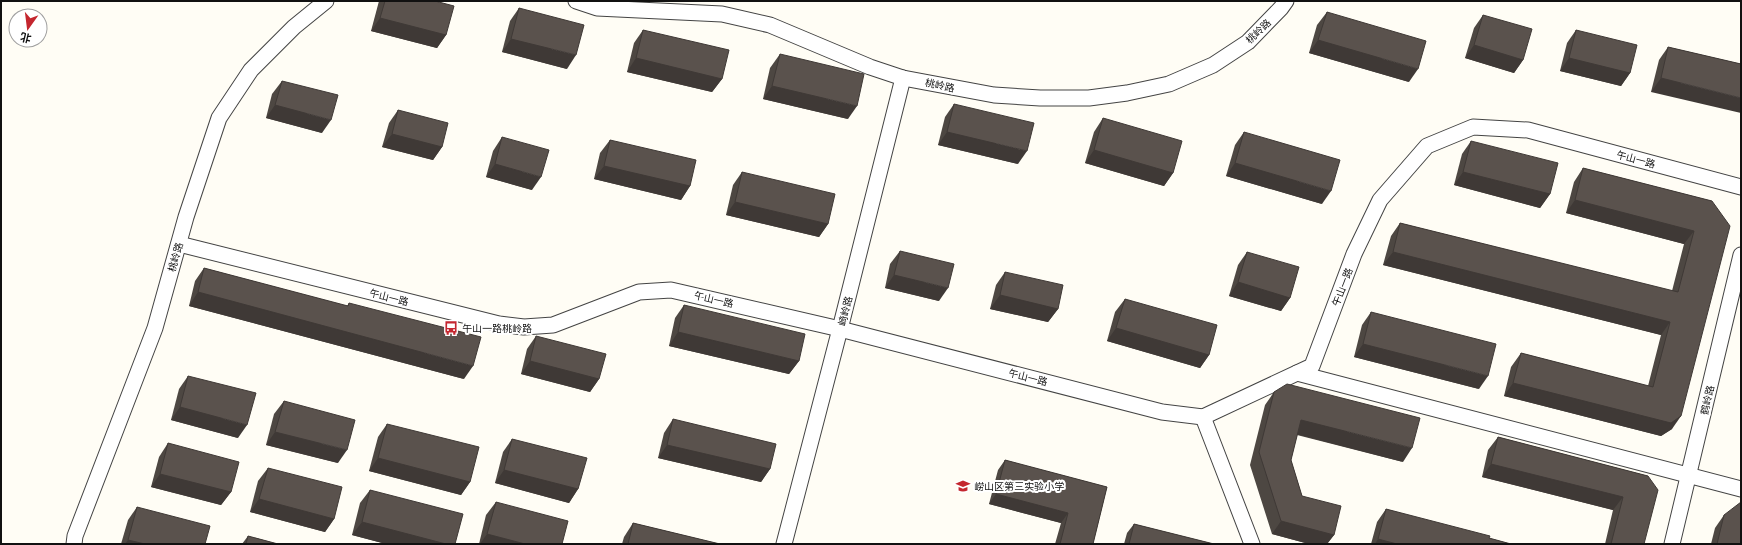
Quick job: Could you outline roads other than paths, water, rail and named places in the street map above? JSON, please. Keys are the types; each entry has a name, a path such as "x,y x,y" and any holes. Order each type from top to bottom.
{"street":[{"name":"桃岭路","path":"74,544 75,536 155,328 179,244 219,118 251,70 294,27 326,1"},
{"name":"桃岭路","path":"576,1 597,8 722,14 770,26 870,67 903,78 994,95 1040,98 1089,98 1127,94 1169,84 1213,65 1248,42 1282,8 1286,1"},
{"name":"崎岭路","path":"784,544 903,78"},
{"name":"午山一路","path":"179,244 499,324 524,327 553,325 639,292 672,290 840,329 1162,412 1203,417 1312,366 1354,254 1380,200 1427,146 1473,127 1528,130 1741,187"},
{"name":"鹤岭路","path":"1672,544 1741,255"},
{"path":"1298,373 1741,489"},
{"path":"1203,417 1252,544"}],"place":[{"name":"午山一路桃岭路","path":"451,328"},
{"name":"崂山区第三实验小学","path":"963,486"}]}
